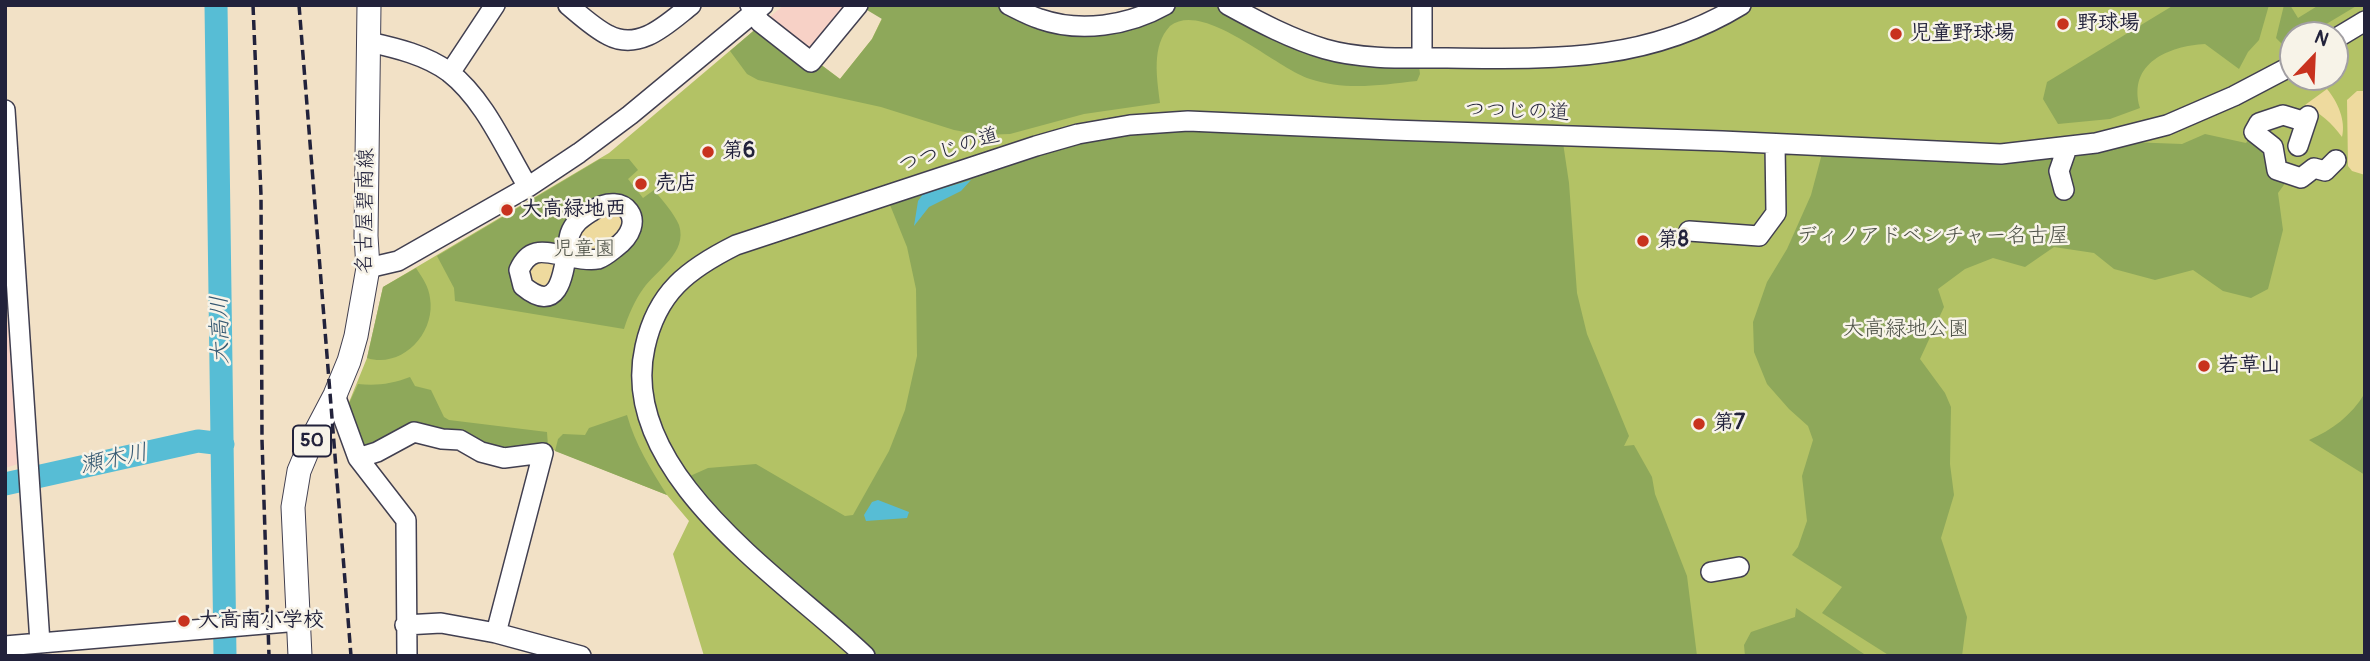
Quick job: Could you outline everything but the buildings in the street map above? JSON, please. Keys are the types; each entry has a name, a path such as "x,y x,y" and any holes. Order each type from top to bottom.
{"main road":[{"name":"名古屋碧南線","path":"300,656 293,507 299,471 335,396 356,336 368,268 366,236 369,5"}],"street":[{"path":"450,73 495,5"},
{"path":"568,5 607,35 630,40 653,34 691,5"},
{"path":"368,268 398,261 528,187 600,139 756,8 760,22 811,62 858,5"},
{"path":"1009,5 1040,19 1090,26 1124,22 1165,5"},
{"path":"1228,5 1289,36 1326,49 1355,55 1422,58 1558,58 1599,55 1664,41 1716,20 1741,5"},
{"path":"1422,5 1422,58"},
{"path":"2349,31 2365,21"},
{"path":"369,42 397,48 450,73 474,99 528,187"},
{"name":"つつじの道","path":"865,656 711,519 677,475 646,412 642,395 642,360 648,331 664,301 686,274 702,262 736,245 1036,146 1078,134 1130,125 1188,121 2001,154 2096,144 2193,115 2279,72"},
{"path":"5,110 11,274 29,469 40,643"},
{"path":"2298,146 2307,119 2283,115 2259,123 2254,132 2273,147 2277,170 2301,178 2314,168 2325,171 2336,160"},
{"path":"1689,231 1759,236 1776,214 1775,144"},
{"path":"2064,190 2059,171 2067,148"},
{"path":"335,396 358,458 406,520 407,656"},
{"path":"358,458 377,452 414,432 460,440 481,452 504,458 543,453 496,633"},
{"path":"1711,572 1739,567"},
{"path":"5,646 299,621"},
{"path":"405,625 441,623 496,633 580,656"}],"shaded area":[{"path":"784,5 855,5 814,54 766,20"},
{"path":"5,288 18,464 5,468"}],"green space":[{"name":"大高緑地公園","path":"997,5 1048,26 1174,5 1324,53 1567,62 1732,16 1751,5 2365,5 2365,656 704,656 673,554 689,521 667,495 536,443 508,454 345,412 367,358 383,287 609,153 758,27 816,61 840,79 872,39 882,18"},
{"path":"997,5 1048,26 1174,5 1219,5 1237,15 1419,66 1420,74 1417,81 1376,85 1323,83 1295,72 1220,28 1184,20 1170,26 1160,43 1157,63 1160,103 1084,114 1010,134 982,135 954,130 881,107 758,80 747,74 730,51 758,27 816,61 840,79 872,39 882,19 862,7"},
{"path":"2174,5 2269,5 2259,40 2248,52 2239,69 2205,44 2191,45 2165,53 2145,69 2138,92 2140,108 2110,119 2058,124 2043,99 2047,82"},
{"path":"2284,5 2290,5 2298,18 2319,5 2358,5 2331,21 2280,21"},
{"path":"1130,125 1562,136 1569,183 1577,293 1587,334 1629,436 1624,446 1634,445 1652,477 1655,494 1687,576 1697,656 865,656 681,480 708,468 756,464 845,516 853,515 889,451 905,410 917,356 916,289 907,247 886,195"},
{"name":"ディノアドベンチャー名古屋","path":"2254,132 2286,182 2278,193 2283,230 2268,289 2251,298 2223,291 2193,270 2155,280 2114,269 2094,253 2054,247 2025,267 1993,258 1965,269 1938,289 1944,307 1920,359 1945,393 1951,407 1950,464 1954,495 1941,538 1967,617 1962,656 1890,656 1822,613 1842,587 1792,555 1798,547 1807,521 1802,476 1813,440 1808,426 1767,384 1754,352 1753,322 1767,282 1787,249 1811,195 1824,146 2001,154 2129,142 2182,144 2205,134 2246,143"},
{"name":"児童園","path":"600,159 629,159 638,170 628,179 643,198 654,190 677,220 681,235 675,253 640,293 624,329 455,301 454,288 437,256"},
{"path":"416,268 427,286 430,298 428,324 414,345 404,353 380,360 367,358 383,287"},
{"path":"410,377 415,386 431,390 444,417 449,420 547,432 548,446 536,443 508,454 442,434 362,453 345,412 358,384 384,384"},
{"path":"2365,393 2365,475 2309,440 2340,421 2354,409"},
{"path":"627,415 649,466 667,495 555,451 558,439 563,434 585,435 589,428"},
{"path":"1796,608 1867,656 1745,656 1744,645 1751,632 1795,617"}],"sand":[{"path":"2324,91 2328,91 2340,112 2342,137 2316,111 2305,105"},
{"path":"2357,91 2365,91 2365,175 2352,171 2348,166 2347,100"},
{"path":"602,207 624,211 627,235 584,257 571,243"},
{"path":"559,258 558,284 532,290 526,263"}],"water":[{"path":"971,180 961,191 929,207 914,226 918,201 923,194"},
{"path":"878,500 909,512 907,518 866,521 864,515 872,502"}],"waterway":[{"name":"大高川","path":"216,5 225,656"},
{"name":"瀬木川","path":"5,484 198,441 223,444"}],"railway":[{"path":"253,5 261,195 262,440 269,656"},
{"path":"299,5 351,656"}],"place":[{"name":"野球場","path":"2063,24"},
{"name":"児童野球場","path":"1896,34"},
{"name":"第6","path":"708,152"},
{"name":"売店","path":"641,184"},
{"name":"大高緑地西","path":"507,210"},
{"name":"第8","path":"1643,241"},
{"name":"若草山","path":"2204,366"},
{"name":"第7","path":"1699,424"},
{"name":"大高南小学校","path":"184,621"}]}
